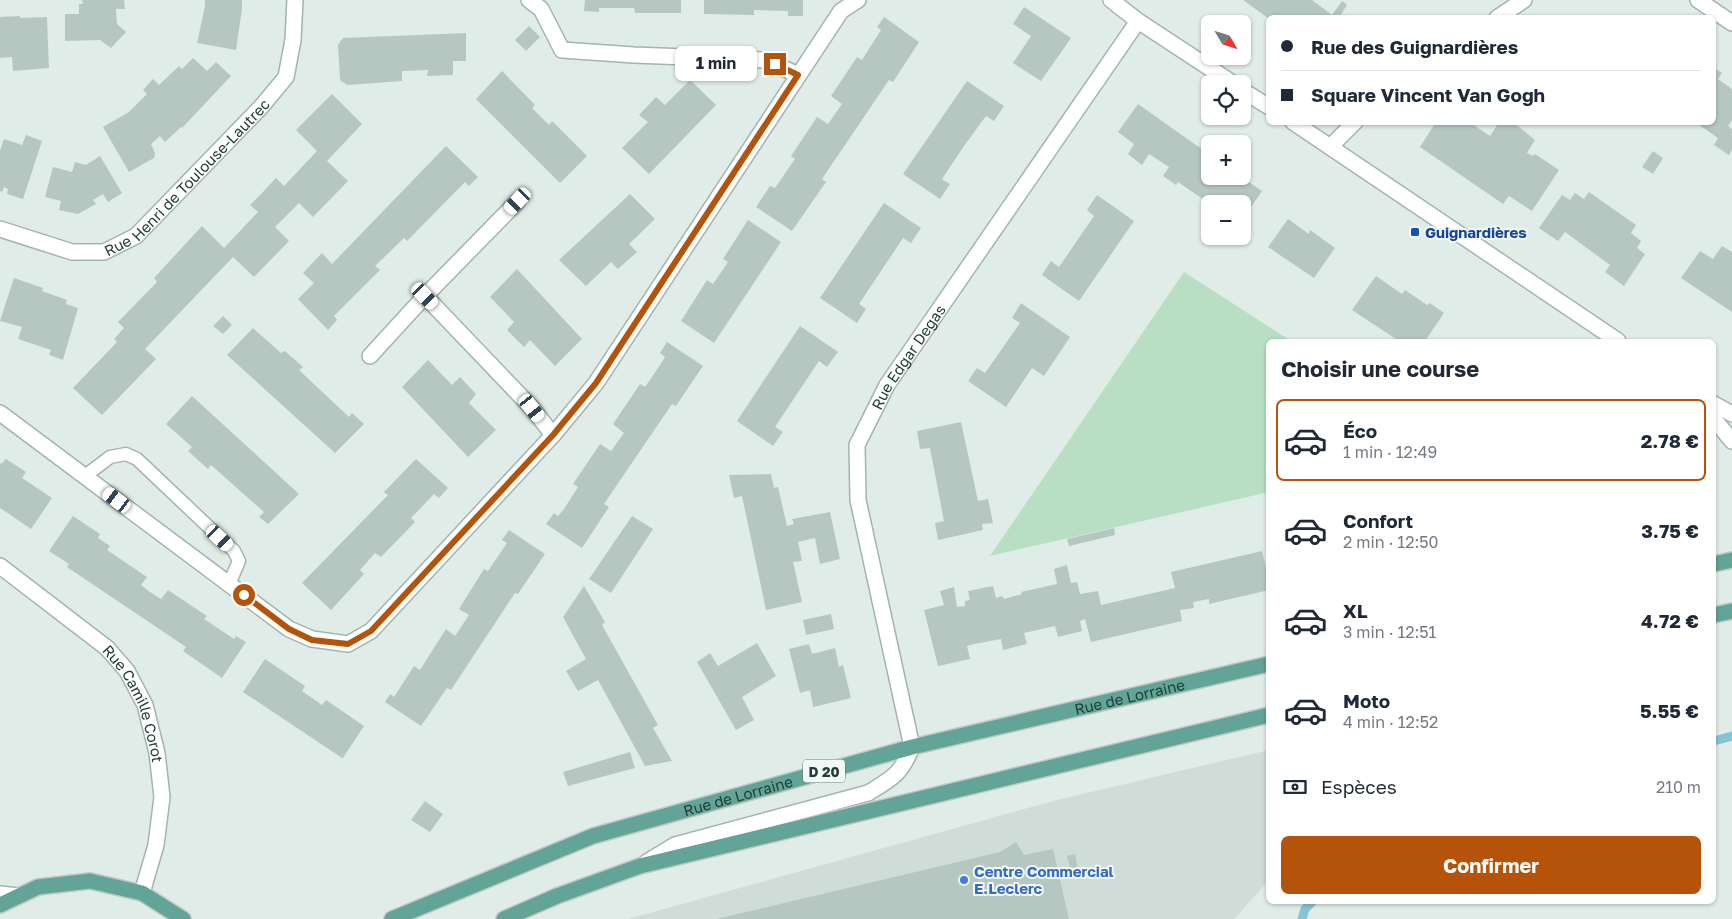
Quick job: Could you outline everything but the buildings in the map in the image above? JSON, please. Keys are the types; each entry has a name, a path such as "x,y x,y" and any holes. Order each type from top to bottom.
{"main road":[{"path":"1716,564 1732,560"},
{"path":"1716,615 1732,611"},
{"name":"Rue de Lorraine","path":"392,919 593,836 912,746 1266,665"},
{"path":"504,919 557,896 640,866 1266,716"},
{"path":"0,905 38,887 90,881 142,893 183,919"}],"street":[{"name":"Rue Henri de Toulouse-Lautrec","path":"0,229 72,252 104,252 136,236 261,107 286,77 293,40 295,0"},
{"path":"529,0 541,9 562,50 766,60 798,75"},
{"path":"0,413 289,629 312,640 348,644 371,631 553,435 596,383 841,11 858,0"},
{"path":"1111,0 1138,22 1220,75"},
{"path":"1502,15 1524,0"},
{"path":"1698,0 1732,23"},
{"name":"Rue Edgar Degas","path":"912,746 858,500 857,445 888,385 1138,22"},
{"path":"1251,96 1266,105"},
{"path":"1297,125 1615,339"},
{"path":"1330,147 1352,125"},
{"path":"370,356 425,296 518,201"},
{"path":"425,296 532,408 553,435"},
{"path":"1716,405 1732,414"},
{"path":"1716,421 1732,441"},
{"name":"Rue Camille Corot","path":"0,566 107,648 127,671 145,705 157,753 162,797 156,845 142,893"},
{"path":"640,866 675,845 868,793 894,778 905,763 912,746"},
{"path":"0,894 18,896"}],"lane":[{"path":"86,476 110,457 126,454 137,459 234,551 239,561 229,584"}],"shaded area":[{"path":"1266,751 1266,883 1234,919 628,919 1057,800"}],"green space":[{"path":"1184,272 1288,339 1266,339 1266,493 990,556"}],"waterway":[{"path":"1716,740 1732,736"},
{"path":"1302,919 1305,909 1310,904"}],"place":[{"name":"Guignardières","path":"1415,232"},
{"name":"Centre Commercial E.Leclerc","path":"964,880"}],"route":[{"path":"244,595 289,629 312,640 348,644 371,631 407,590 553,435 596,383 798,75 775,64"}]}
